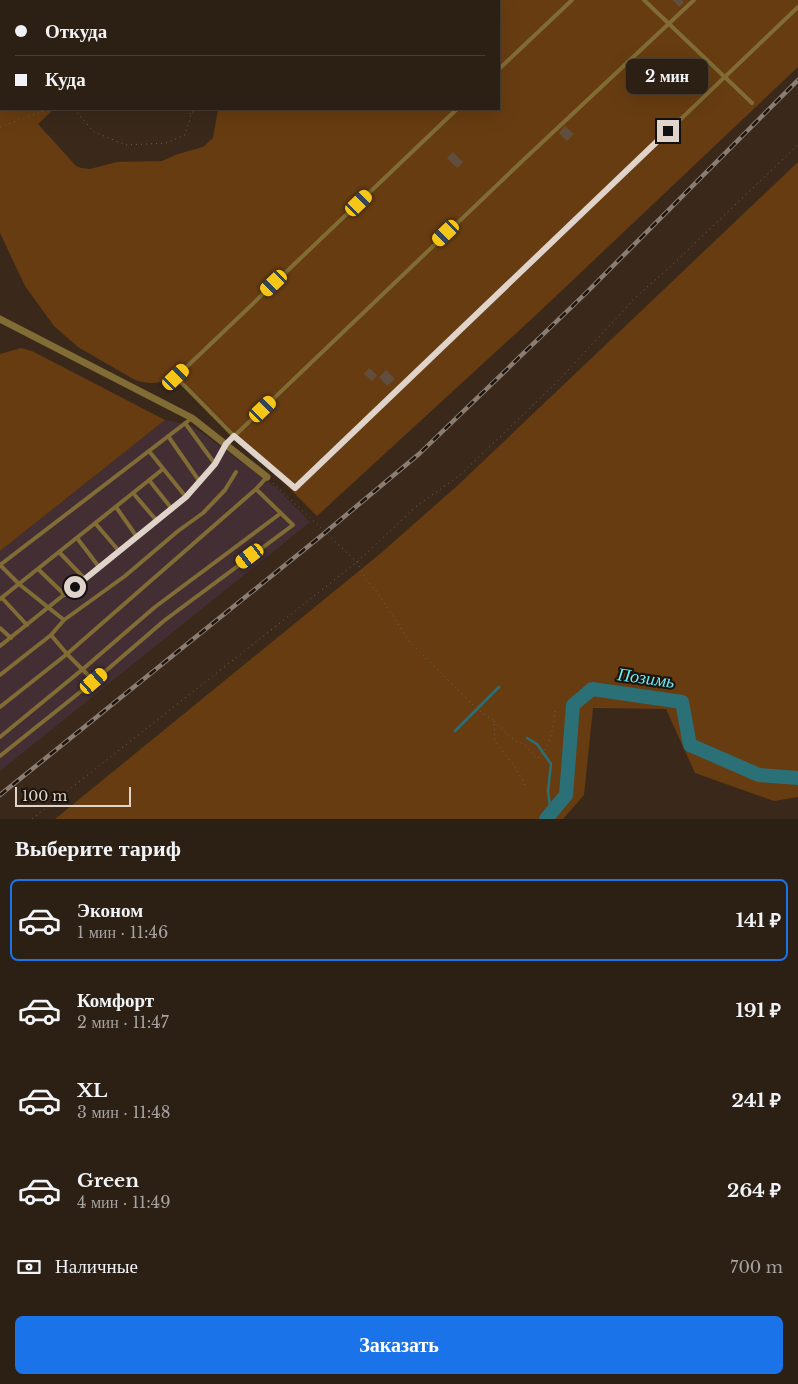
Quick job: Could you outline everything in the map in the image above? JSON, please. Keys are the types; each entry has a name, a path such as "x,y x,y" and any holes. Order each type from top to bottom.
{"street":[{"path":"0,319 192,418 268,477"}],"lane":[{"path":"500,68 572,0"},
{"path":"644,0 752,103"},
{"path":"0,646 186,497 215,464 226,444 234,436 694,0"},
{"path":"456,110 176,377 234,436 295,488 798,7"},
{"path":"64,620 19,584 0,565 192,418"},
{"path":"185,424 215,464"},
{"path":"168,436 200,482"},
{"path":"149,451 186,497"},
{"path":"27,625 1,598 163,469"},
{"path":"0,676 51,635 64,620 125,576 178,531 203,513 225,490 236,472"},
{"path":"0,707 67,654 256,490 268,477"},
{"path":"149,480 172,509"},
{"path":"0,756 94,681 164,620 293,524 256,490"},
{"path":"133,493 157,521"},
{"path":"116,507 137,537"},
{"path":"0,736 83,669 155,607 281,513"},
{"path":"95,523 119,551"},
{"path":"77,538 99,567"},
{"path":"59,552 85,579"},
{"path":"38,569 64,595"},
{"path":"0,628 11,638"},
{"path":"51,635 94,681"}],"path":[{"path":"0,127 46,110"},
{"path":"75,110 94,132 126,145 166,142 185,135 194,110"},
{"path":"188,110 191,116"},
{"path":"32,819 357,562 418,505 459,476 555,384 637,296 672,266 798,145"},
{"path":"268,477 357,562 366,580 378,593 409,641 477,709 494,721 515,741 524,744 537,759 544,752 550,740 555,711"},
{"path":"494,721 495,742 516,768 526,787"}],"shaded area":[{"path":"500,0 798,0 798,67 537,314 317,516 176,374 157,383 135,380 78,347 54,326 25,286 0,233 0,110 53,110 38,124 76,166 81,168 90,169 117,162 162,161 203,147 213,138 218,110 500,110"},
{"path":"798,162 798,797 774,801 695,773 666,709 593,708 584,795 563,819 55,819 381,553 457,486"},
{"path":"21,348 32,351 165,420 0,551 0,354"},
{"path":"165,420 191,425 278,489 310,522 0,771 0,551"}],"building":[{"path":"673,0 682,0 684,2 679,7"},
{"path":"565,126 574,134 567,141 559,133"},
{"path":"453,152 463,162 457,168 447,158"},
{"path":"369,368 377,375 372,381 364,374"},
{"path":"386,370 395,379 387,386 379,377"}],"waterway":[{"path":"455,731 499,687"},
{"name":"Позимь","path":"546,819 566,795 573,705 592,689 682,702 690,745 759,775 798,778"},
{"path":"527,738 537,744 551,764 548,791 551,813"}],"railway":[{"path":"0,795 321,536 419,454 586,293 798,80"}],"route":[{"path":"75,587 186,497 215,464 226,444 234,436 295,488 668,131"}]}
